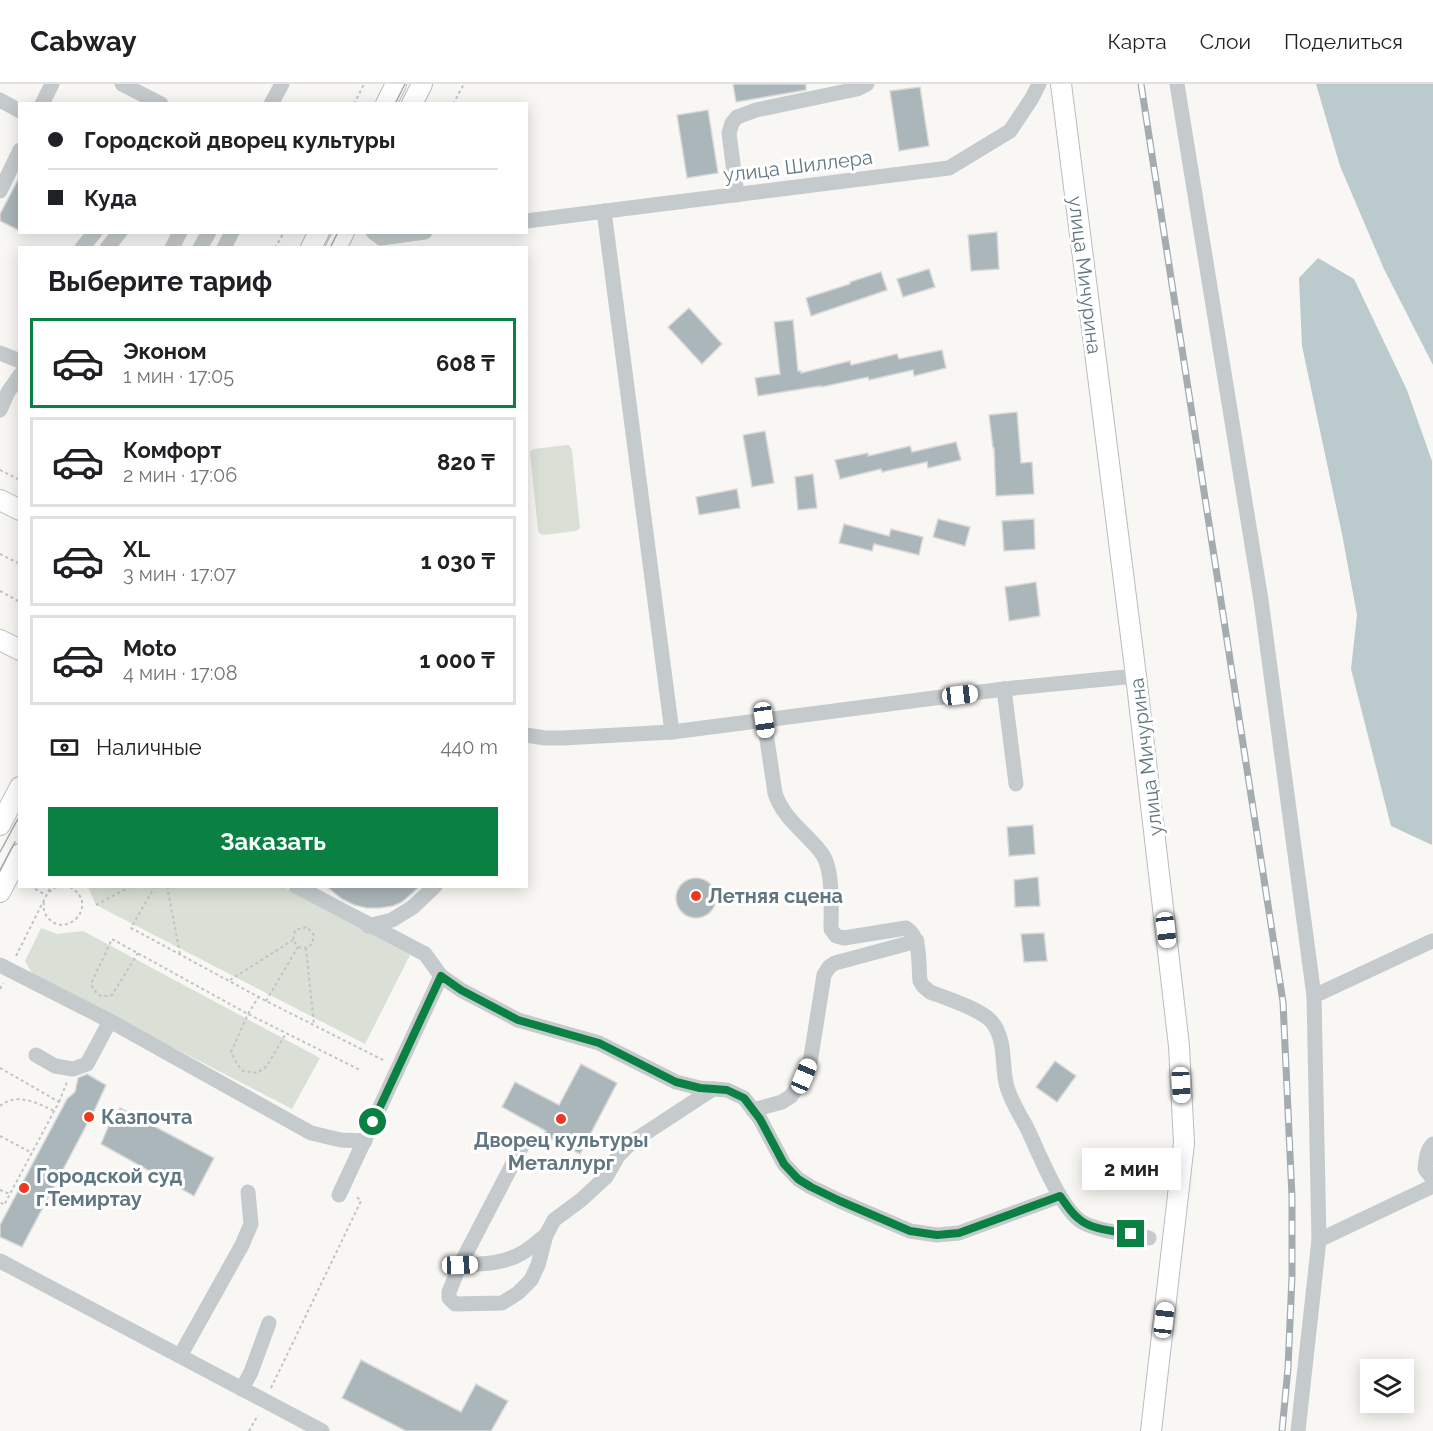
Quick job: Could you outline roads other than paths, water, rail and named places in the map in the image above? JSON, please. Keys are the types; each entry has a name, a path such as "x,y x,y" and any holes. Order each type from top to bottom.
{"main road":[{"path":"387,102 396,84"},
{"path":"413,102 423,84"},
{"name":"улица Мичурина","path":"1061,84 1136,676 1179,1046 1184,1143 1151,1431"},
{"path":"0,500 18,509"},
{"path":"0,640 18,649"},
{"path":"0,825 18,791"},
{"path":"0,892 18,858"}],"street":[{"path":"43,102 52,84"},
{"path":"122,84 157,102"},
{"path":"273,102 282,84"},
{"path":"737,195 729,133 737,117 756,110 857,89 867,84"},
{"name":"улица Шиллера","path":"528,221 949,168 1010,131 1039,84"},
{"path":"1177,84 1261,600 1314,996 1319,1240 1298,1431"},
{"path":"0,100 18,110"},
{"path":"0,191 18,154"},
{"path":"604,211 672,732"},
{"path":"84,246 93,234"},
{"path":"109,246 118,234"},
{"path":"376,234 381,238 410,234"},
{"path":"0,353 18,360"},
{"path":"0,410 8,392 18,378"},
{"path":"528,735 563,738 672,732 1004,689 1136,676"},
{"path":"1004,689 1016,784"},
{"path":"764,720 778,805 819,849 826,860 829,874 831,929 836,936 844,938 906,928 913,932 917,941 920,981 923,986 930,992 984,1014 996,1028 1001,1044 1007,1086 1060,1196 1073,1213 1081,1221 1094,1227 1149,1238"},
{"path":"300,888 425,954 441,976 518,1020 599,1043 676,1082 700,1088 727,1090 744,1098 760,1119 784,1164 798,1179 840,1201 910,1231 937,1235 959,1233 1060,1196"},
{"path":"368,926 392,920 413,907 433,888"},
{"path":"1314,996 1432,940"},
{"path":"753,1110 782,1102 791,1096 799,1085 810,1063 824,975 829,967 835,963 917,941"},
{"path":"5,968 110,1021 311,1133 341,1140 365,1140"},
{"path":"342,1190 441,976"},
{"path":"36,1055 55,1066 73,1069 87,1064 110,1021"},
{"path":"523,1144 460,1265 449,1292 449,1298 454,1304 502,1303 518,1293 531,1280 538,1265 546,1235 554,1220 606,1177 618,1156 632,1142 712,1089"},
{"path":"1433,1144 1429,1148 1425,1169 1433,1179"},
{"path":"1319,1240 1433,1186"},
{"path":"180,1356 242,1245 250,1224 248,1192"},
{"path":"460,1265 488,1264 522,1254 546,1235"},
{"path":"0,1261 322,1431"},
{"path":"242,1389 251,1372 269,1323"}],"tram line":[{"path":"396,102 405,84"},
{"path":"331,246 337,234"},
{"path":"0,852 18,819"},
{"path":"0,871 15,842"}],"railway":[{"path":"1141,84 1283,1002 1292,1197 1292,1276 1288,1368 1282,1431"}],"place":[{"name":"Летняя сцена","path":"696,896"},
{"name":"Казпочта","path":"89,1117"},
{"name":"Дворец культуры Металлург","path":"561,1119"},
{"name":"Городской суд г.Темиртау","path":"24,1188"}]}
